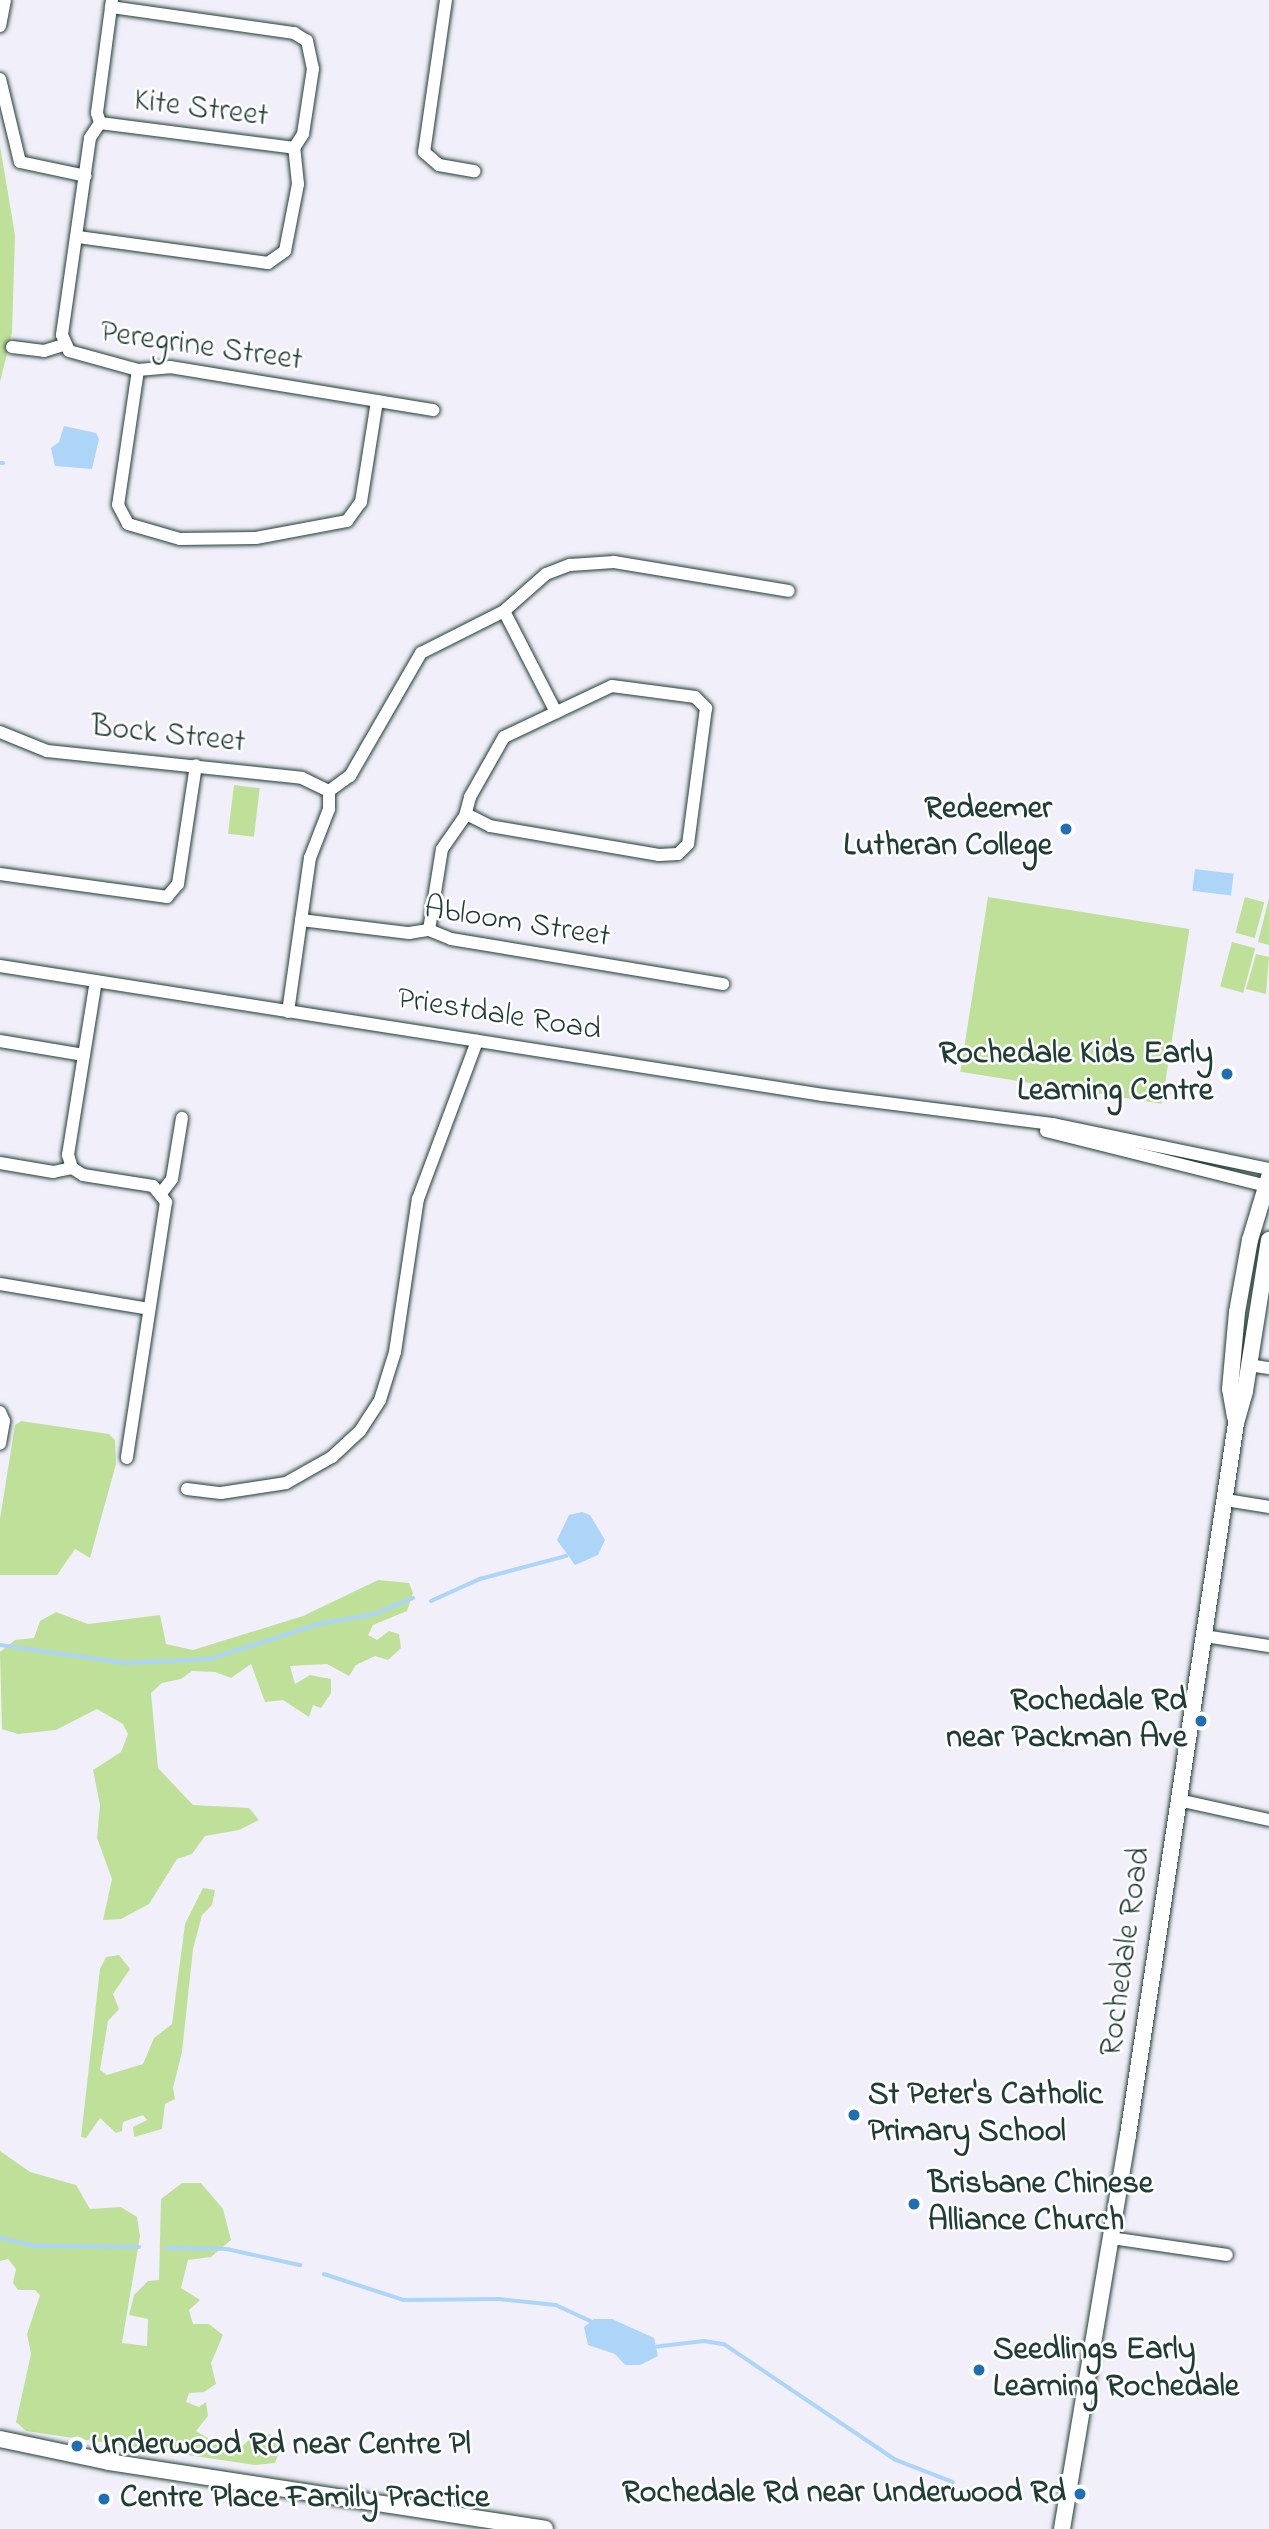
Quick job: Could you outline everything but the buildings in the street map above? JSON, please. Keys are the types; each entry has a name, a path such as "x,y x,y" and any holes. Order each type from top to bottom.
{"main road":[{"name":"Rochedale Road","path":"1236,1423 1230,1389 1237,1312 1268,1183"},
{"name":"Rochedale Road","path":"1062,2529 1111,2238 1236,1423 1269,1240"},
{"path":"0,2440 109,2462 545,2529"},
{"path":"0,2449 82,2462 109,2462"}],"street":[{"path":"0,26 5,0"},
{"path":"446,0 424,152 439,165 474,171"},
{"path":"78,237 268,263 279,259 285,251 298,184 294,148 303,134 313,69 307,41 294,33 111,4"},
{"name":"Peregrine Street","path":"111,4 97,113 100,123 90,138 64,345 75,356 122,363 138,370 170,367 434,410"},
{"path":"0,79 20,162 86,176"},
{"name":"Kite Street","path":"100,123 294,148"},
{"path":"12,347 44,351 64,345"},
{"path":"138,370 118,505 121,515 128,524 142,529 209,541 256,538 347,521 361,502 377,401"},
{"path":"288,1012 310,858 329,809 329,791 350,776 421,653 504,611 547,574 593,562 643,569 659,566 673,573 789,591"},
{"path":"504,611 556,712"},
{"path":"429,929 442,849 466,814 470,797 504,737 621,685 701,701 709,715 685,850 667,856 647,853 490,826 466,814"},
{"name":"Bock Street","path":"0,732 47,751 302,778 329,791"},
{"path":"0,874 166,897 178,884 196,765"},
{"name":"Abloom Street","path":"301,920 409,933 429,929 451,939 723,984"},
{"name":"Priestdale Road","path":"0,966 477,1041 1152,1142 1269,1169"},
{"path":"96,981 68,1155 72,1168 83,1175 153,1186 162,1192"},
{"path":"0,1041 84,1055"},
{"path":"187,1489 221,1493 286,1483 332,1457 360,1430 380,1399 395,1352 418,1199 477,1041"},
{"path":"127,1458 165,1212 162,1192 172,1179 182,1118"},
{"name":"Priestdale Road","path":"991,1118 1268,1183"},
{"path":"0,1163 53,1172 72,1168"},
{"path":"0,1284 149,1309"},
{"path":"1248,1365 1269,1368"},
{"path":"0,1412 4,1421 0,1444"},
{"path":"1226,1500 1269,1507"},
{"path":"1205,1636 1269,1646"},
{"path":"1178,1800 1269,1820"},
{"path":"1111,2238 1227,2255"}],"green space":[{"path":"0,146 15,235 12,333 0,382"},
{"path":"234,785 260,788 254,837 228,834"},
{"path":"988,897 1189,929 1162,1104 960,1072"},
{"path":"1245,897 1264,902 1255,938 1235,933"},
{"path":"1269,898 1269,945 1258,942"},
{"path":"1232,942 1255,948 1243,993 1220,986"},
{"path":"1256,954 1269,957 1266,994 1246,989"},
{"path":"21,1421 109,1434 115,1440 116,1464 90,1558 75,1549 57,1575 0,1575 0,1519 15,1425"},
{"path":"378,1580 409,1583 413,1593 407,1611 373,1625 368,1635 377,1640 389,1631 399,1634 401,1648 388,1660 375,1656 356,1665 349,1676 327,1664 290,1666 295,1684 310,1675 331,1679 331,1693 321,1708 313,1705 309,1717 283,1700 265,1702 251,1664 231,1678 215,1672 192,1671 181,1679 162,1683 151,1693 158,1768 193,1805 249,1808 259,1820 239,1830 205,1836 192,1854 177,1859 149,1904 121,1919 103,1920 112,1879 97,1838 100,1805 93,1770 121,1752 128,1734 123,1724 97,1709 56,1730 18,1734 2,1729 0,1652 15,1640 34,1638 40,1621 56,1612 88,1624 160,1615 166,1644 193,1650 303,1616"},
{"path":"203,1888 215,1890 212,1905 202,1915 193,1949 182,2052 173,2088 175,2099 165,2104 162,2129 134,2137 133,2127 147,2120 143,2115 123,2122 122,2131 116,2133 100,2118 86,2138 81,2137 100,1969 106,1957 119,1955 130,1969 113,1994 119,2009 108,2021 100,2070 107,2075 143,2064 154,2038 172,2024 185,1924"},
{"path":"0,2151 30,2172 76,2185 90,2209 121,2207 137,2217 140,2236 122,2343 147,2346 148,2319 129,2315 134,2295 148,2281 159,2280 161,2199 182,2183 201,2183 223,2209 231,2240 211,2257 188,2260 181,2288 200,2300 189,2310 193,2324 209,2324 223,2335 211,2363 216,2384 204,2392 189,2393 186,2402 199,2407 206,2402 208,2416 196,2431 234,2454 253,2436 270,2434 280,2450 275,2463 255,2465 26,2431 16,2422 31,2354 27,2334 40,2295 35,2290 18,2290 13,2283 16,2269 8,2259 0,2261"}],"water":[{"path":"64,426 96,433 99,439 92,469 55,466 51,448 59,442"},
{"path":"1195,869 1234,874 1231,896 1192,891"},
{"path":"582,1512 590,1515 605,1540 598,1555 575,1565 557,1540 569,1515"},
{"path":"594,2319 612,2319 654,2338 658,2356 640,2365 625,2365 615,2354 588,2345 584,2327"}],"waterway":[{"path":"431,1601 480,1579 566,1556"},
{"path":"0,1645 125,1663 210,1659 319,1624 375,1614 413,1598"},
{"path":"0,2238 36,2246 139,2247"},
{"path":"166,2248 227,2249 300,2265"},
{"path":"324,2274 404,2300 499,2299 556,2305 595,2323"},
{"path":"653,2347 704,2341 724,2344 896,2460 953,2482"}],"place":[{"name":"Redeemer Lutheran College","path":"1066,829"},
{"name":"Rochedale Kids Early Learning Centre","path":"1227,1074"},
{"name":"Rochedale Rd near Packman Ave","path":"1201,1721"},
{"name":"St Peter's Catholic Primary School","path":"854,2115"},
{"name":"Brisbane Chinese Alliance Church","path":"914,2204"},
{"name":"Seedlings Early Learning Rochedale","path":"979,2370"},
{"name":"Underwood Rd near Centre Pl","path":"77,2446"},
{"name":"Rochedale Rd near Underwood Rd","path":"1080,2494"},
{"name":"Centre Place Family Practice","path":"104,2499"}]}
